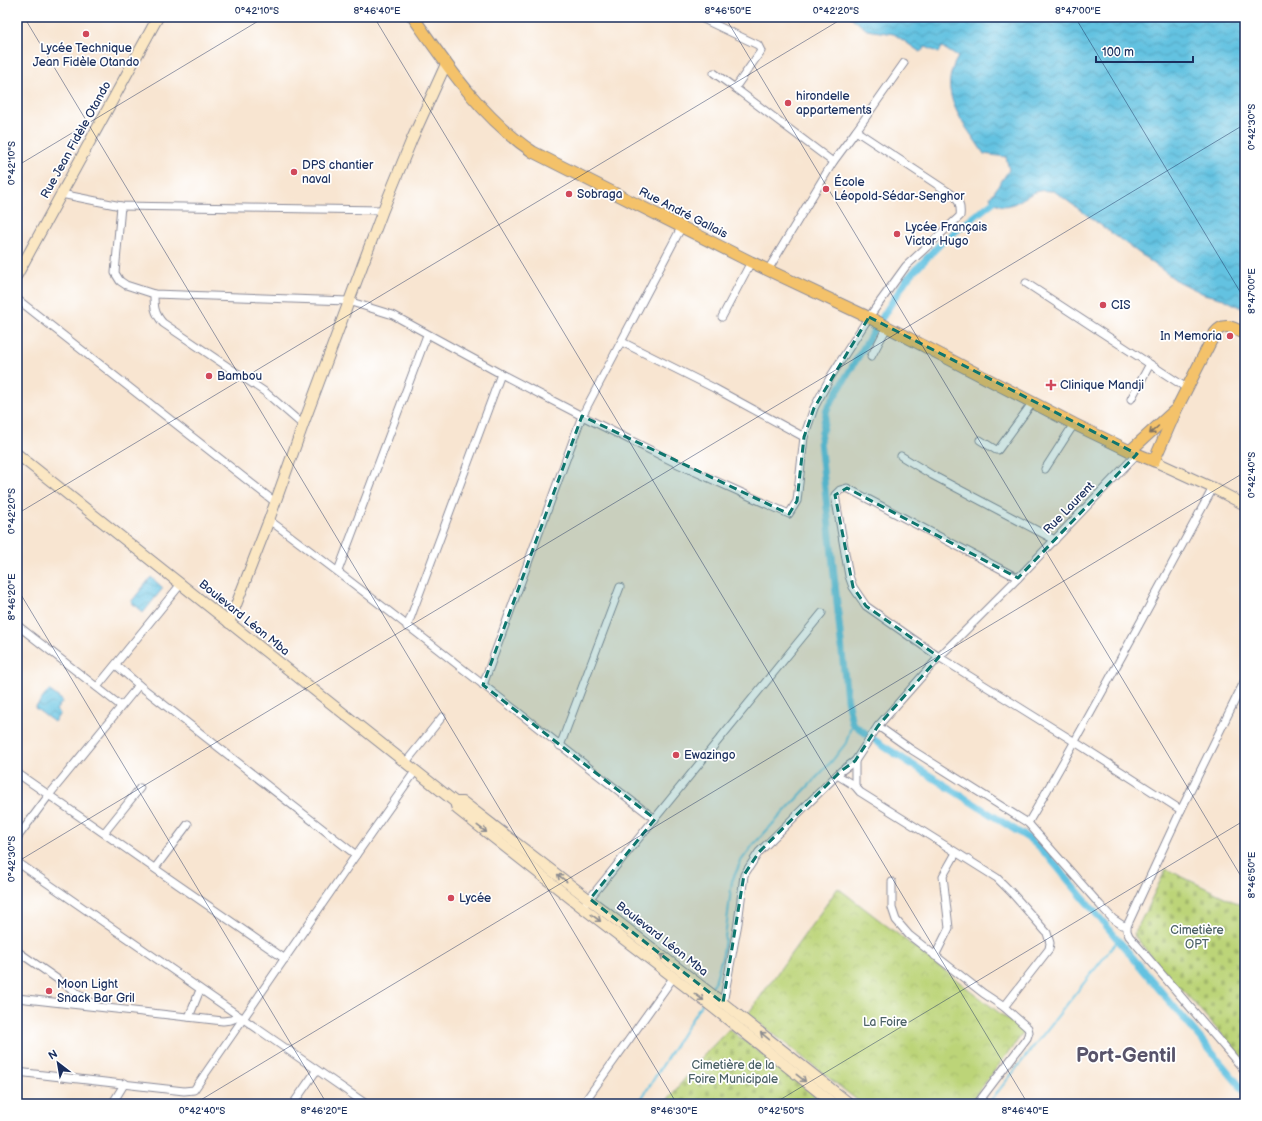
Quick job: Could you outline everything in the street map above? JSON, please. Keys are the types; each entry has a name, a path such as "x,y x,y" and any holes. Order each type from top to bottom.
{"main road":[{"name":"Rue André Gallais","path":"413,17 446,64 477,102 518,142 533,152 642,206 681,228 870,318 1074,424 1133,453 1154,461"},
{"path":"1154,461 1177,408 1218,330 1226,326 1231,326 1245,334"},
{"path":"1133,453 1177,408"}],"street":[{"name":"Rue Jean Fidèle Otando","path":"17,275 158,17"},
{"path":"699,17 758,45 760,48 761,51 735,88"},
{"path":"229,622 269,520 382,210 446,64"},
{"path":"768,270 833,162 904,64"},
{"path":"714,73 833,162"},
{"path":"121,206 115,273 120,281 126,286 154,294 348,301 393,315 427,335 582,416 680,465 789,514 797,501 804,437 814,408 831,376 906,266 960,216 960,203 956,197 856,130"},
{"path":"61,194 121,206 382,210"},
{"path":"483,685 582,416 681,228"},
{"path":"722,317 751,262"},
{"path":"1026,283 1188,389"},
{"path":"154,294 154,308 157,317 163,323 265,392 303,425"},
{"path":"17,298 275,502"},
{"path":"870,356 886,327"},
{"path":"338,571 427,335"},
{"path":"622,342 714,388 804,437"},
{"path":"1131,399 1150,364"},
{"path":"407,627 501,374"},
{"path":"980,440 998,450 1033,402"},
{"path":"1045,469 1074,424"},
{"name":"Rue Laurent","path":"723,1003 738,924 744,875 758,852 837,775 855,761 877,728 939,657 1055,540 1133,453"},
{"name":"Boulevard Léon Mba","path":"17,454 456,802 463,802 590,899 850,1104"},
{"path":"901,456 932,475 1055,540"},
{"path":"1154,461 1245,505"},
{"path":"1018,578 847,488 840,490 835,495 852,587 866,606 939,657 1181,810"},
{"path":"1028,823 1075,742 1212,488"},
{"path":"269,520 338,571 407,627 654,819"},
{"path":"97,687 181,584"},
{"path":"560,746 620,587"},
{"path":"582,908 822,613"},
{"path":"17,625 121,706"},
{"path":"116,665 139,685 356,855"},
{"path":"1245,680 1181,810 1127,926 1129,936 1245,1070"},
{"path":"17,838 49,795 139,685"},
{"path":"406,762 442,717"},
{"path":"877,728 1028,823 1108,914 1122,925 1127,926"},
{"path":"855,761 855,786"},
{"path":"17,1072 125,1083 184,1091 194,1090 241,1018 285,959 416,770"},
{"path":"17,773 285,959"},
{"path":"837,775 855,786 867,797 997,878 1047,933 1049,938 1049,949 1004,1008"},
{"path":"104,833 140,788"},
{"name":"Boulevard Léon Mba","path":"456,802 457,810 582,908 711,1006 834,1104"},
{"path":"155,868 188,824"},
{"path":"935,956 949,928 943,876 956,852"},
{"path":"17,862 316,1071 366,1104"},
{"path":"892,882 892,908 896,920 909,935 1028,1028 1029,1032 1027,1038 977,1104"},
{"path":"17,951 97,1007"},
{"path":"583,1104 673,978"},
{"path":"189,1017 200,990"},
{"path":"17,998 227,1021 241,1018"},
{"path":"293,1104 316,1071"},
{"path":"112,1104 125,1083"}],"highlighted area":[{"path":"869,317 1137,454 1018,578 847,488 835,495 853,587 866,606 939,657 878,726 855,761 841,771 759,852 744,875 723,1003 590,899 655,819 483,685 582,416 789,514 797,501 804,437 814,408"}],"green space":[{"name":"Cimetière OPT","path":"1166,869 1245,907 1245,1061 1179,986 1176,988 1134,935"},
{"name":"La Foire","path":"838,888 1024,1032 969,1104 862,1104 748,1014"},
{"name":"Cimetière de la Foire Municipale","path":"729,1029 826,1104 664,1104 705,1054"}],"water":[{"path":"851,17 1245,17 1245,310 1224,299 1204,294 1176,280 1054,191 1038,191 1014,204 1002,206 996,203 990,198 1009,170 1006,157 984,154 961,120 955,108 951,96 950,84 952,71 958,57 942,47 939,53 926,47 920,52 894,34 867,30"},
{"path":"151,577 163,588 143,613 131,602"},
{"path":"49,690 63,701 56,710 60,714 54,722 35,708"}],"waterway":[{"path":"993,202 942,242 906,280 827,409 820,441 847,699 852,723 880,744 1031,840 1048,856 1245,1092"},
{"path":"710,989 715,982 723,954 732,881 741,861 753,845 832,761 846,743 852,723"},
{"path":"988,1104 1118,940"},
{"path":"638,1104 702,1003"}],"place":[{"name":"Lycée Technique Jean Fidèle Otando","path":"86,34"},
{"name":"hirondelle appartements","path":"788,103"},
{"name":"DPS chantier naval","path":"294,172"},
{"name":"École Léopold-Sédar-Senghor","path":"826,189"},
{"name":"Sobraga","path":"569,194"},
{"name":"Lycée Français Victor Hugo","path":"897,234"},
{"name":"CIS","path":"1103,305"},
{"name":"In Memoria","path":"1230,336"},
{"name":"Bambou","path":"209,376"},
{"name":"Clinique Mandji","path":"1051,385"},
{"name":"Ewazingo","path":"676,755"},
{"name":"Lycée","path":"451,898"},
{"name":"Moon Light Snack Bar Gril","path":"49,991"}],"district":[{"name":"Port-Gentil","path":"1126,1056"}]}
